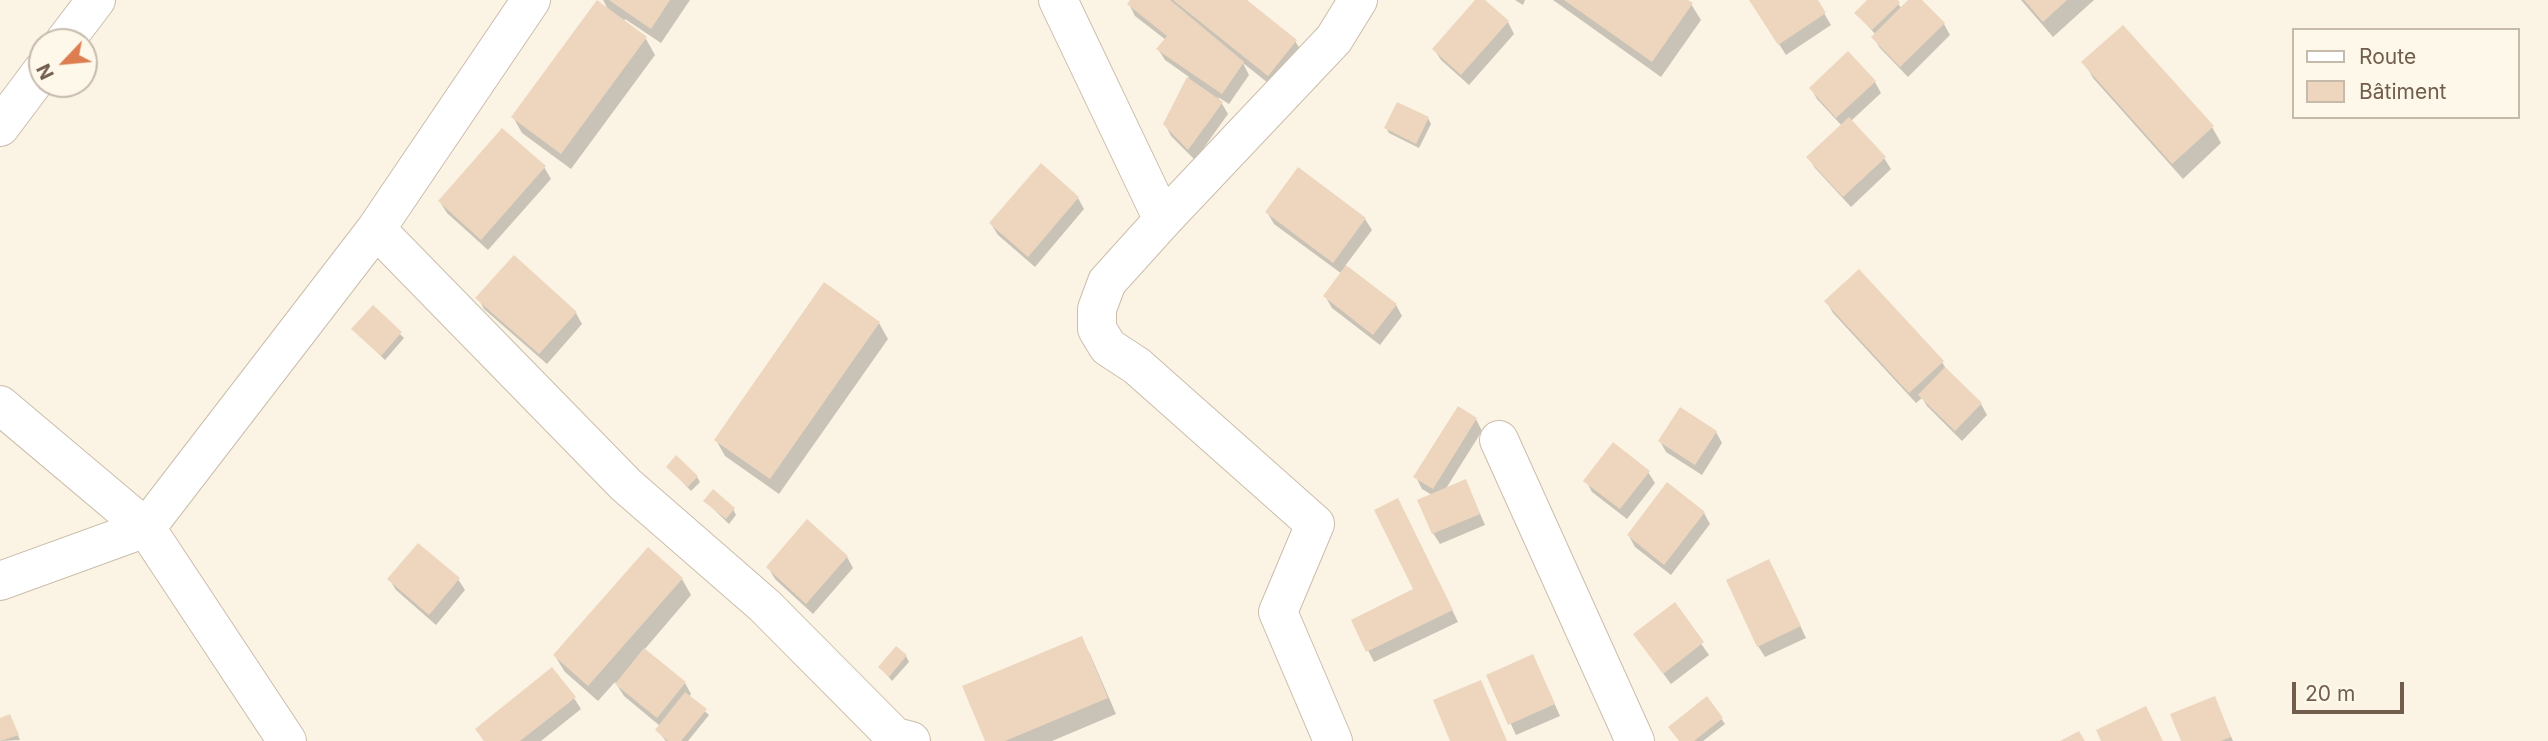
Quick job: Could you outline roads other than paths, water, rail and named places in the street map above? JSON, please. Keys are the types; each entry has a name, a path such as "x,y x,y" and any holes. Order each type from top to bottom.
{"street":[{"path":"75,28 96,0"},
{"path":"0,581 146,528 376,229 531,0"},
{"path":"1058,0 1163,220"},
{"path":"1332,741 1278,612 1315,524 1137,366 1108,347 1097,329 1097,309 1107,282 1334,39 1358,0"},
{"path":"0,127 28,90"},
{"path":"376,229 626,485 765,606 895,737 911,741"},
{"path":"0,405 146,528 288,741"},
{"path":"1499,440 1636,741"}]}
